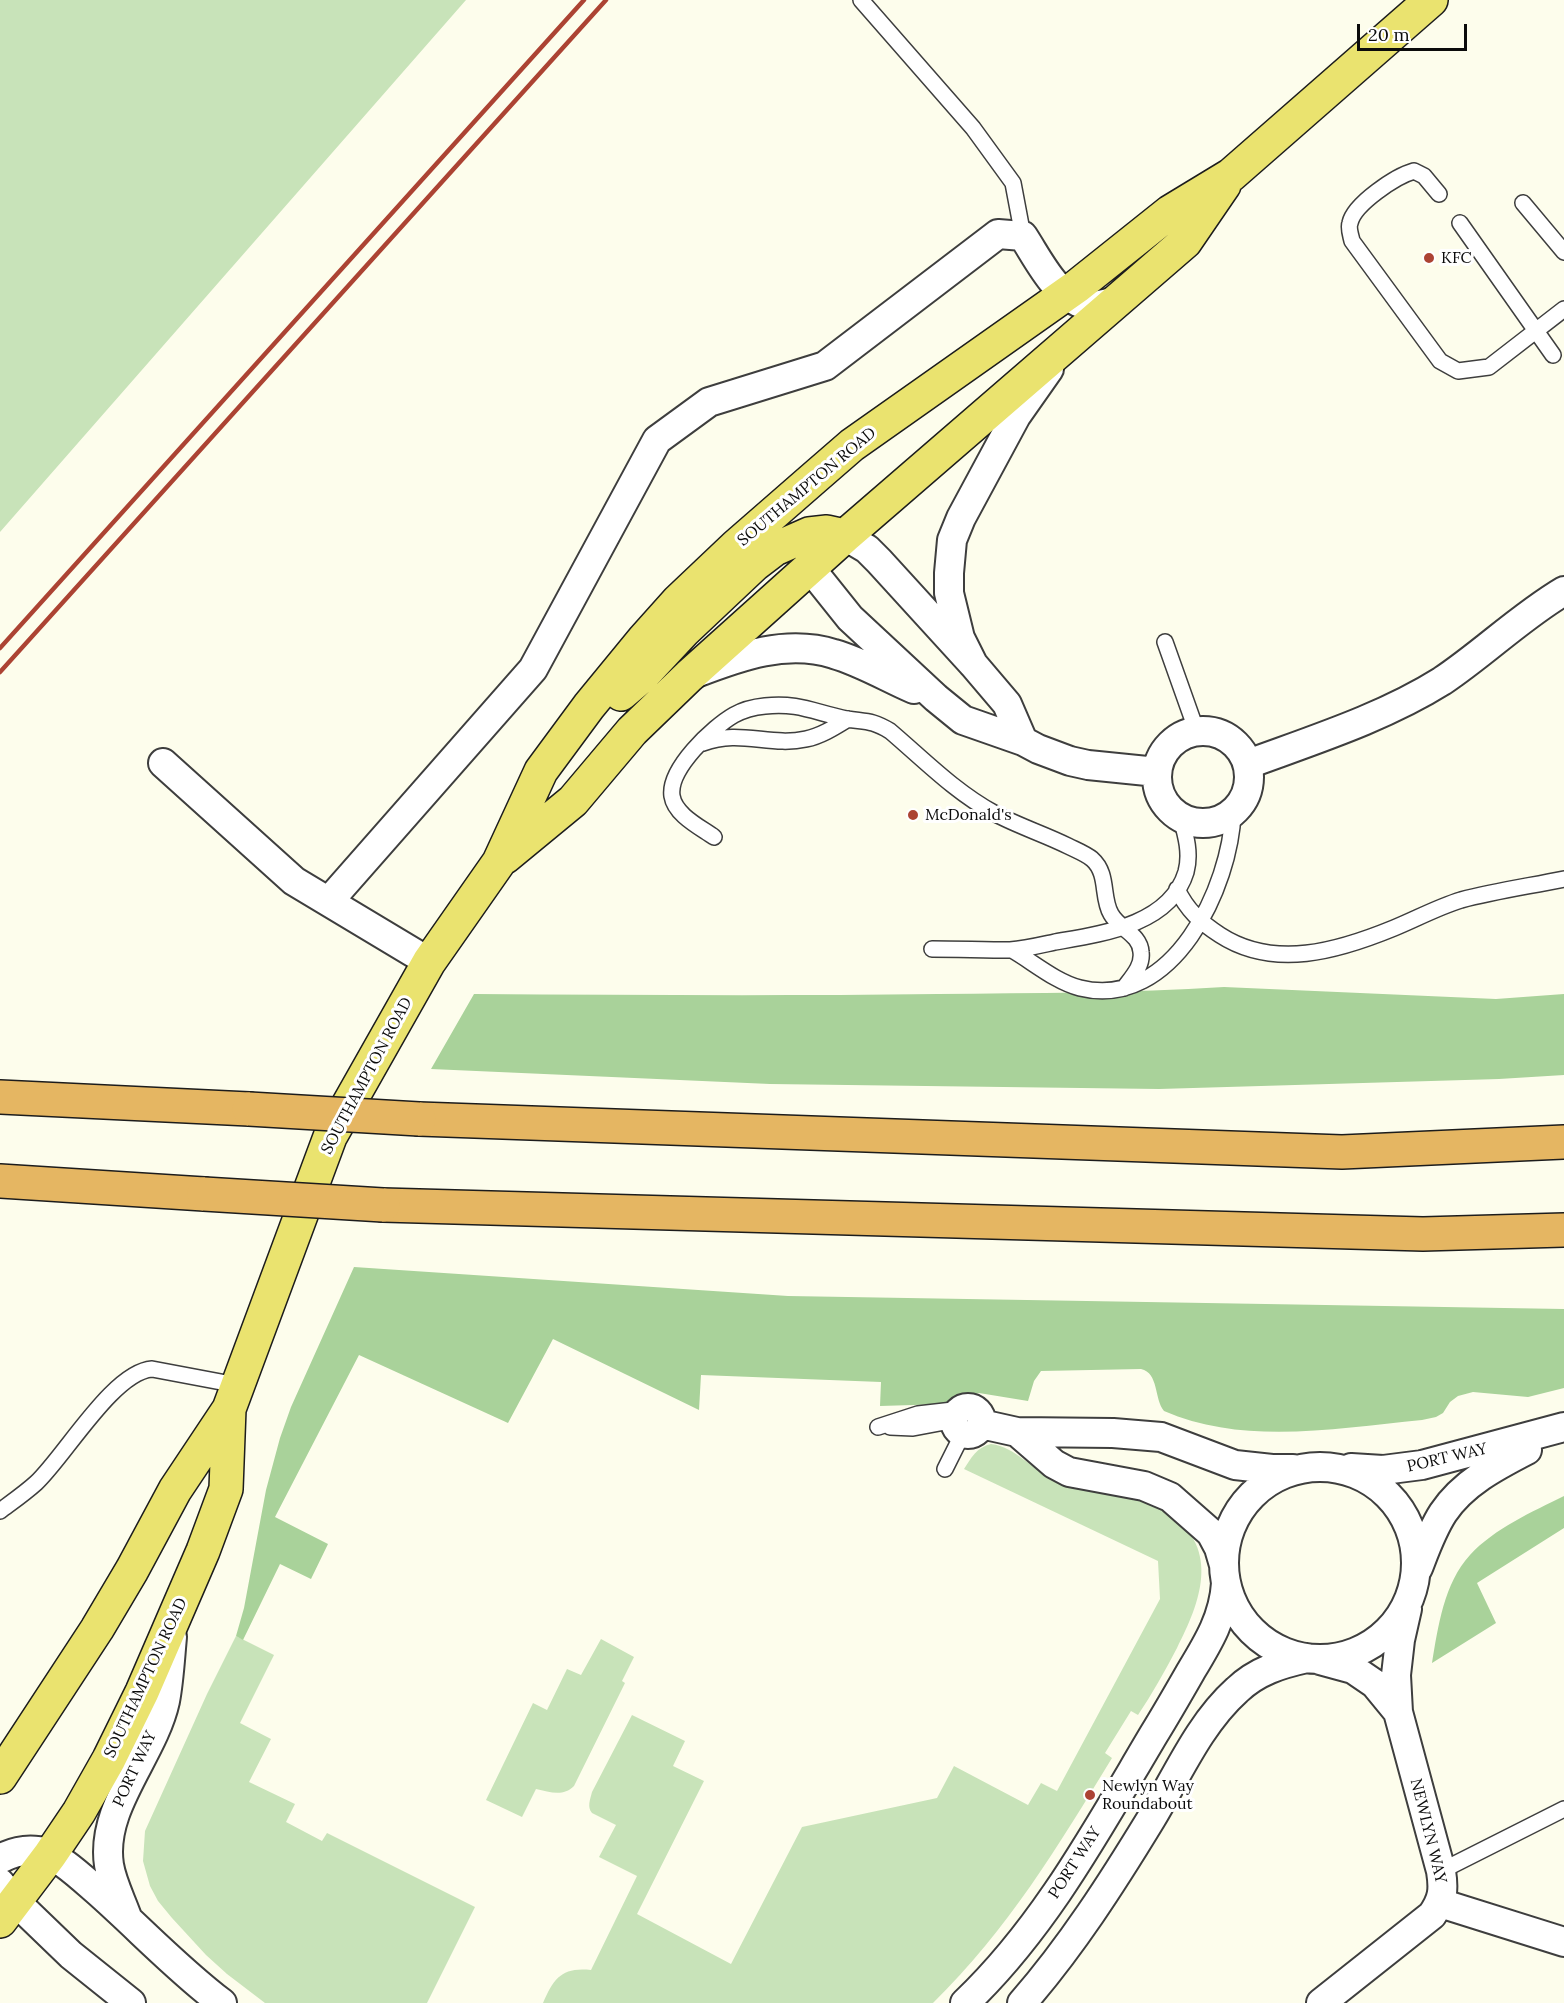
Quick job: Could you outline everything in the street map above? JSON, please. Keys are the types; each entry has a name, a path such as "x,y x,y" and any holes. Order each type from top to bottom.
{"highway":[{"path":"0,1096 419,1119 1342,1152 1559,1141"},
{"path":"0,1181 383,1205 1423,1234 1564,1230"}],"main road":[{"name":"SOUTHAMPTON ROAD","path":"0,1777 97,1629 175,1490 233,1397 330,1137 429,962 499,862 541,771 644,639 678,602 736,546 852,445 1065,295 1170,212 1231,175 1431,0"},
{"name":"SOUTHAMPTON ROAD","path":"499,862 573,801 632,731 689,676 845,536 1185,242 1231,175"},
{"path":"810,568 801,550 796,522 801,500 814,478"},
{"path":"562,743 641,677 684,631 754,565 775,549 798,538 827,532 845,536"},
{"name":"SOUTHAMPTON ROAD","path":"5,1902 50,1855 79,1812 109,1759 142,1692 174,1620 226,1489 233,1397"}],"street":[{"path":"329,901 533,669 657,440 709,402 825,366 998,234 1023,236 1065,295 1088,306 1114,302"},
{"path":"973,664 960,638 949,593 952,540 961,518 1016,416 1072,338"},
{"path":"845,536 867,549 973,664 1007,704 1023,741"},
{"path":"810,568 850,618 963,720 1023,741 1053,755 1088,765 1157,771"},
{"path":"1248,764 1377,715 1413,697 1442,681 1527,615 1564,591"},
{"path":"689,676 763,651 806,649 834,654 936,698"},
{"path":"1197,732 1212,732 1226,738 1238,748 1248,764 1250,777 1242,802 1233,812 1209,823 1194,823 1181,818 1170,810 1157,786 1160,760 1175,741 1197,732"},
{"path":"163,763 294,881 429,962"},
{"path":"965,1423 1017,1432 1113,1433 1161,1437 1235,1465 1272,1469 1316,1467 1351,1471 1372,1481 1398,1506 1410,1527 1417,1561 1400,1640 1396,1675 1398,1712"},
{"name":"PORT WAY","path":"1316,1467 1383,1470 1406,1468 1442,1461 1564,1427"},
{"path":"1017,1432 1054,1464 1069,1472 1144,1486 1170,1497 1214,1537 1222,1555 1225,1576 1234,1604 1254,1633 1274,1647 1353,1669 1375,1684 1398,1712"},
{"name":"PORT WAY","path":"1413,1584 1442,1515 1462,1492 1475,1480 1506,1460 1564,1432"},
{"path":"1225,1576 1224,1558 1228,1535 1244,1504 1271,1480 1293,1471 1316,1467"},
{"name":"PORT WAY","path":"965,2003 998,1970 1018,1945 1085,1849 1164,1719 1217,1625 1225,1600 1225,1576"},
{"path":"1022,2003 1063,1952 1110,1884 1200,1736 1229,1698 1246,1682 1275,1666 1353,1653 1374,1642 1400,1617 1413,1584"},
{"name":"PORT WAY","path":"127,1917 110,1865 108,1845 111,1825 118,1806 145,1754 165,1702 174,1620"},
{"name":"NEWLYN WAY","path":"1321,2003 1432,1915 1440,1903 1443,1886 1441,1871 1398,1712"},
{"path":"0,1859 8,1854 26,1851 40,1851 50,1855"},
{"name":"PORT WAY","path":"50,1855 78,1875 127,1917 222,2003"},
{"path":"5,1902 131,2003"},
{"path":"1440,1903 1564,1942"}],"lane":[{"path":"861,0 973,128 1013,183 1023,236"},
{"path":"1439,194 1424,176 1414,171 1402,174 1358,207 1349,224 1352,241 1440,361 1458,371 1494,372 1535,331 1564,309"},
{"path":"1522,203 1564,252"},
{"path":"1460,223 1553,356"},
{"path":"1165,642 1197,732"},
{"path":"714,837 686,818 675,804 672,795 675,778 681,766 722,723 736,714 765,706 804,706 848,719 877,723 890,730 969,798 1018,826 1041,833 1092,859 1100,868 1104,878 1106,903 1111,915 1139,943 1142,957 1134,975 1124,988"},
{"path":"700,744 718,737 733,736 780,741 805,740 848,719"},
{"path":"1012,950 1051,974 1080,988 1100,990 1124,988 1149,977 1179,952 1215,890 1227,858 1233,812"},
{"path":"932,949 1012,950 1101,933 1153,914 1177,889 1186,873 1188,844 1181,818"},
{"path":"1177,889 1185,905 1199,921 1236,945 1275,955 1302,954 1370,937 1461,900 1564,879"},
{"path":"0,1511 37,1482 87,1420 130,1376 142,1370 162,1370 233,1397"},
{"path":"945,1469 965,1423"},
{"path":"1441,1871 1564,1809"}],"green space":[{"path":"0,0 466,0 0,532"},
{"path":"1224,987 1496,999 1564,994 1564,1075 1159,1089 770,1084 431,1069 474,994 880,995 1117,992"},
{"path":"354,1267 788,1296 1564,1309 1564,1388 1528,1397 1473,1392 1458,1396 1450,1402 1443,1413 1436,1417 1292,1432 1227,1428 1195,1422 1164,1411 1154,1381 1147,1371 1141,1369 1041,1371 1034,1381 1028,1401 979,1393 946,1404 880,1406 881,1382 701,1375 699,1410 553,1339 508,1423 359,1355 275,1517 328,1544 311,1579 280,1564 243,1640 236,1636 244,1608 266,1490 280,1438 291,1407"},
{"path":"991,1444 1008,1449 1054,1478 1077,1485 1136,1496 1156,1503 1186,1528 1196,1544 1201,1560 1201,1578 1193,1613 1158,1682 1138,1715 1131,1711 1105,1753 1112,1758 1072,1823 1030,1886 985,1947 933,2003 543,2003 560,1976 573,1970 591,1970 637,1876 599,1857 616,1825 592,1813 589,1806 592,1792 632,1715 685,1741 673,1766 704,1781 637,1914 731,1964 802,1827 937,1798 954,1766 1028,1805 1041,1783 1057,1791 1160,1599 1158,1561 964,1469 978,1450"},
{"path":"1564,1496 1564,1528 1477,1583 1496,1623 1432,1663 1448,1592 1461,1566 1480,1545 1502,1529"},
{"path":"236,1636 274,1655 240,1723 271,1739 249,1782 295,1804 286,1822 322,1841 327,1833 475,1907 427,2003 265,2003 206,1955 158,1901 150,1886 143,1861 145,1831"},
{"path":"601,1639 634,1657 622,1681 625,1683 574,1786 561,1793 536,1789 522,1817 486,1800 533,1703 547,1710 567,1669 581,1675"}],"railway":[{"path":"0,648 584,0"},
{"path":"0,672 606,0"}],"place":[{"name":"KFC","path":"1429,258"},
{"name":"McDonald's","path":"913,815"},
{"name":"Newlyn Way Roundabout","path":"1090,1795"}]}
